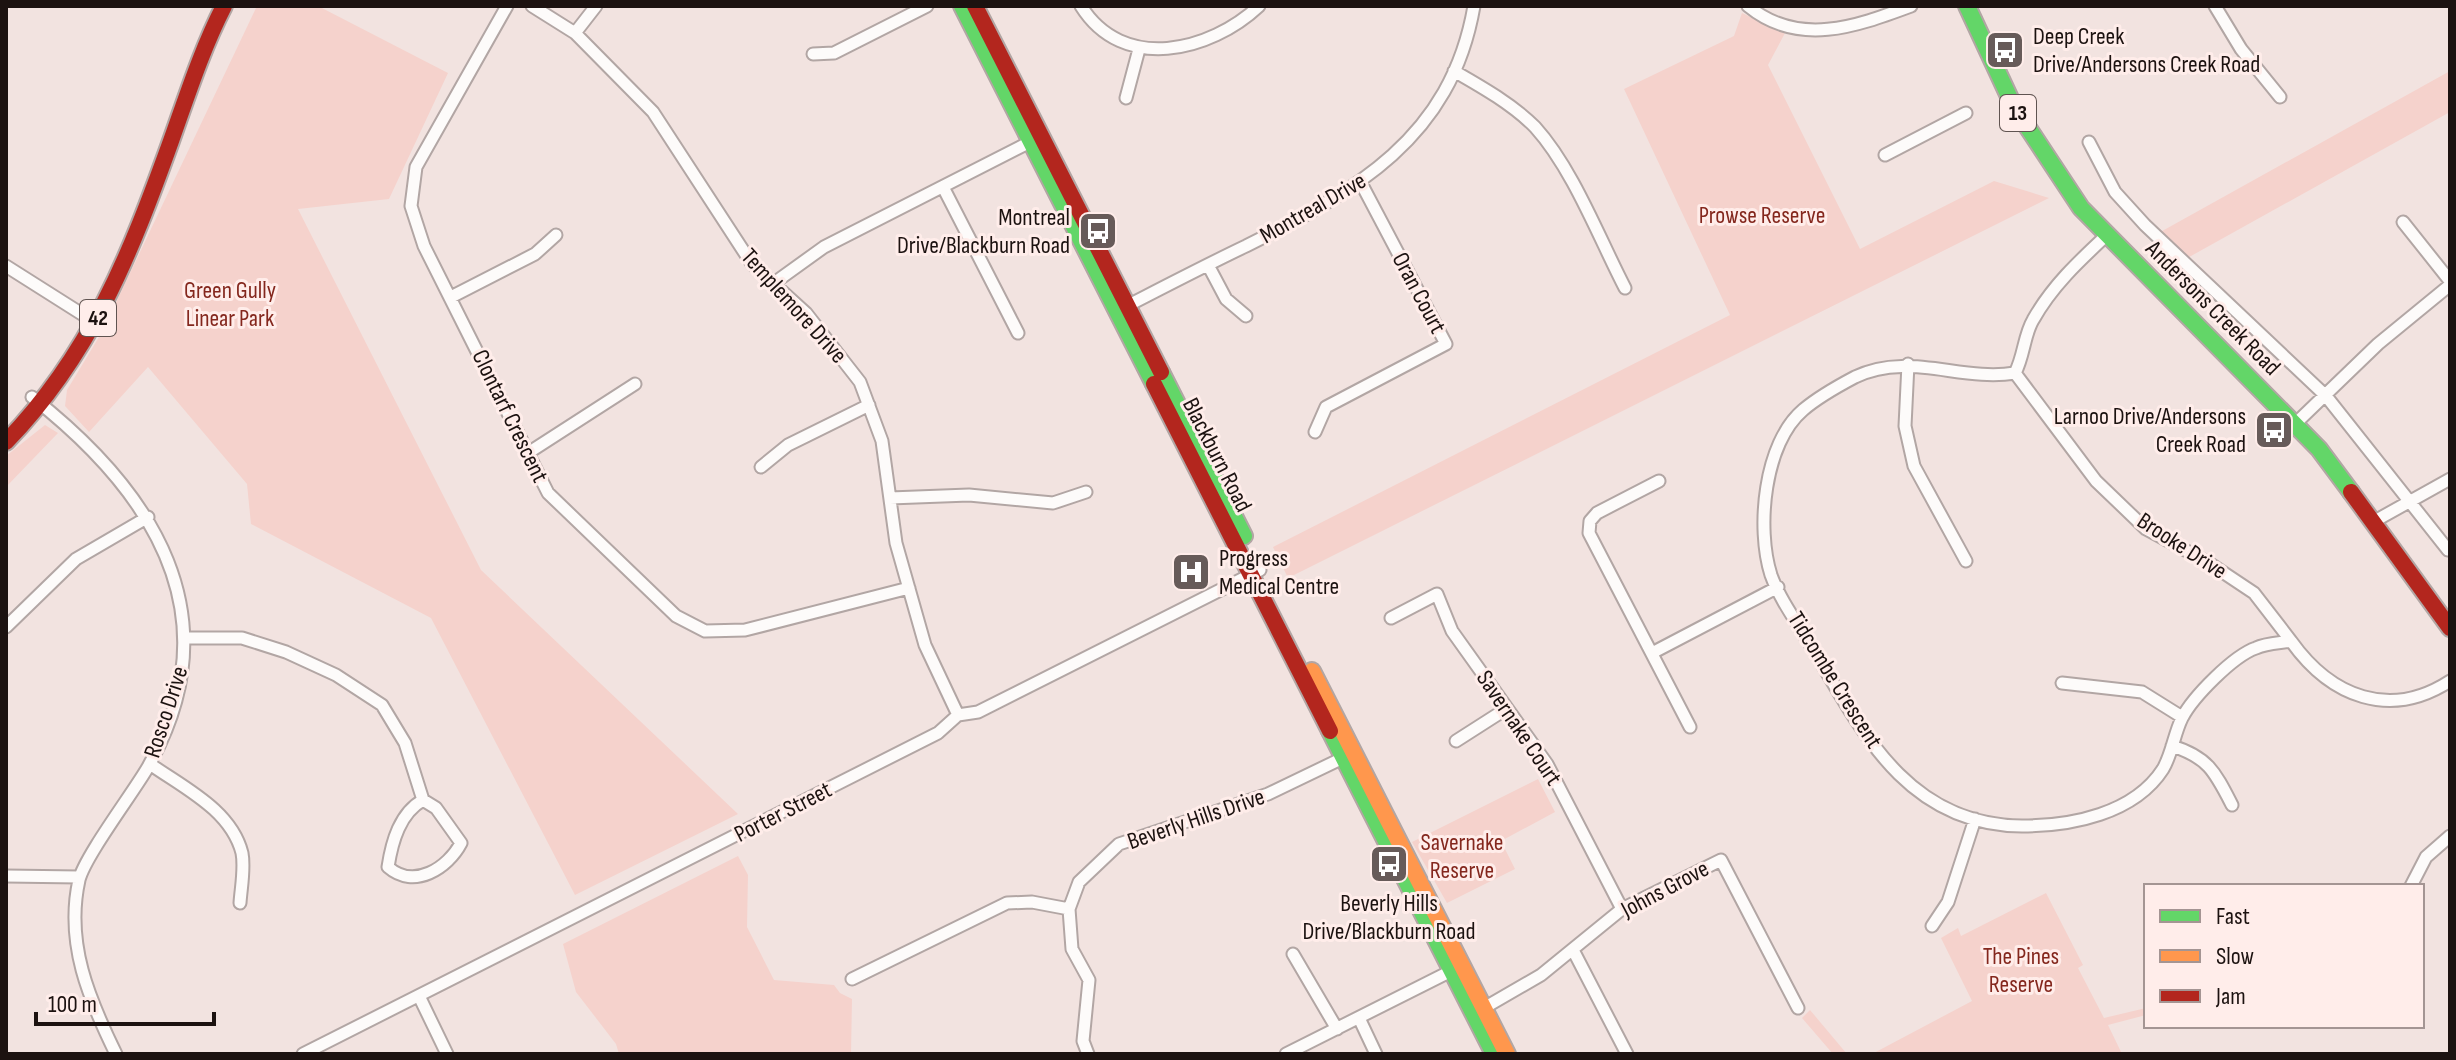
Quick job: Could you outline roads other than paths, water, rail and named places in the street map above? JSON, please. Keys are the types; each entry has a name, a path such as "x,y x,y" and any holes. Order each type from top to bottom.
{"main road":[{"name":"42","path":"6,442 90,320 142,223 198,58 224,6"},
{"name":"42","path":"187,96 236,6"},
{"name":"Blackburn Road","path":"962,6 1122,308 1478,1011 1494,1054"},
{"name":"Blackburn Road","path":"975,6 1035,139"},
{"name":"Andersons Creek Road","path":"1971,7 2013,105 2081,208 2319,449 2450,628"},
{"name":"42","path":"6,425 37,401"},
{"name":"Blackburn Road","path":"1478,1011 1507,1054"}],"street":[{"name":"Clontarf Crescent","path":"507,6 416,167 411,206 416,225 548,493 588,535 676,616 705,631 745,630 909,588"},
{"name":"Templemore Drive","path":"532,6 575,33 653,112 752,264 806,313 860,382 882,441 896,543 925,645 958,715"},
{"path":"575,33 596,6"},
{"path":"813,54 834,53 927,6"},
{"path":"1081,6 1099,27 1139,49 1157,50 1210,40 1242,22 1259,6"},
{"name":"Montreal Drive","path":"1122,308 1361,183 1398,152 1428,115 1454,71 1474,6"},
{"path":"1748,6 1779,23 1808,30 1847,30 1911,6"},
{"path":"2215,6 2241,49 2280,97"},
{"path":"1126,98 1139,49"},
{"path":"1454,71 1497,96 1535,128 1559,162 1625,288"},
{"path":"1885,155 1966,113"},
{"path":"774,283 824,247 1035,139"},
{"path":"2089,142 2115,192 2145,225 2326,396 2448,550"},
{"name":"Oran Court","path":"1315,432 1326,407 1446,344 1361,183"},
{"path":"943,187 1018,333"},
{"path":"2295,424 2378,344 2450,283 2403,222"},
{"path":"451,297 535,254 556,235"},
{"path":"2015,373 2025,354 2031,323 2064,275 2107,235"},
{"path":"1208,265 1226,299 1246,316"},
{"path":"6,266 90,320"},
{"path":"1908,364 1905,426 1914,466 1966,561"},
{"name":"Tidcombe Crescent","path":"2015,373 1995,376 1908,364 1857,376 1802,411 1773,457 1762,514 1771,575 1860,730 1902,781 1958,816 2021,826 2084,820 2125,805 2162,770 2182,717 2210,682 2255,648 2291,641"},
{"name":"Brooke Drive","path":"2015,373 2096,481 2146,529 2209,563 2254,593 2291,641"},
{"path":"528,453 635,384"},
{"name":"Rosco Drive","path":"37,401 103,458 148,517 178,588 186,638 182,674 150,764 79,877 74,926 79,969 116,1054"},
{"path":"761,467 788,445 869,405"},
{"path":"2373,522 2450,479"},
{"path":"1659,481 1597,513 1590,521 1589,533 1690,727"},
{"path":"890,498 969,495 1053,503 1086,492"},
{"path":"6,627 76,559 148,517"},
{"name":"Porter Street","path":"303,1054 938,733 958,715 978,712 1255,572"},
{"path":"1652,653 1778,587"},
{"name":"Savernake Court","path":"1391,618 1437,594 1452,631 1547,764 1622,909"},
{"path":"186,638 242,638 286,652 336,675 382,705 405,743 423,800 436,808 461,843 451,861 414,879 397,875 388,867 391,850 407,809 423,800"},
{"path":"2291,641 2307,663 2337,686 2377,701 2407,701 2450,681"},
{"path":"2062,683 2142,692 2182,717"},
{"path":"1456,741 1506,709"},
{"path":"2172,746 2195,753 2216,774 2232,805"},
{"name":"Beverly Hills Drive","path":"1069,909 1079,882 1119,844 1268,794 1348,755"},
{"path":"150,764 221,815 231,827 242,855 240,903"},
{"path":"1932,926 1948,902 1975,819"},
{"path":"2412,884 2426,857 2450,836"},
{"name":"Johns Grove","path":"1478,1011 1541,975 1622,909 1721,860 1798,1008"},
{"path":"6,876 79,877"},
{"path":"852,979 1007,903 1032,902 1069,909 1072,949 1089,980 1083,1041 1088,1054"},
{"path":"1573,950 1627,1054"},
{"path":"1293,954 1337,1029"},
{"path":"1286,1054 1456,968"},
{"path":"419,996 447,1054"},
{"path":"1359,1018 1376,1054"}],"place":[{"name":"Deep Creek Drive/Andersons Creek Road","path":"2005,50"},
{"name":"Montreal Drive/Blackburn Road","path":"1098,231"},
{"name":"Larnoo Drive/Andersons Creek Road","path":"2274,430"},
{"name":"Progress Medical Centre","path":"1191,572"},
{"name":"Beverly Hills Drive/Blackburn Road","path":"1389,864"}],"park label":[{"name":"Prowse Reserve","path":"1762,215"},
{"name":"Green Gully Linear Park","path":"230,304"},
{"name":"Savernake Reserve","path":"1462,856"},
{"name":"The Pines Reserve","path":"2021,970"}]}
